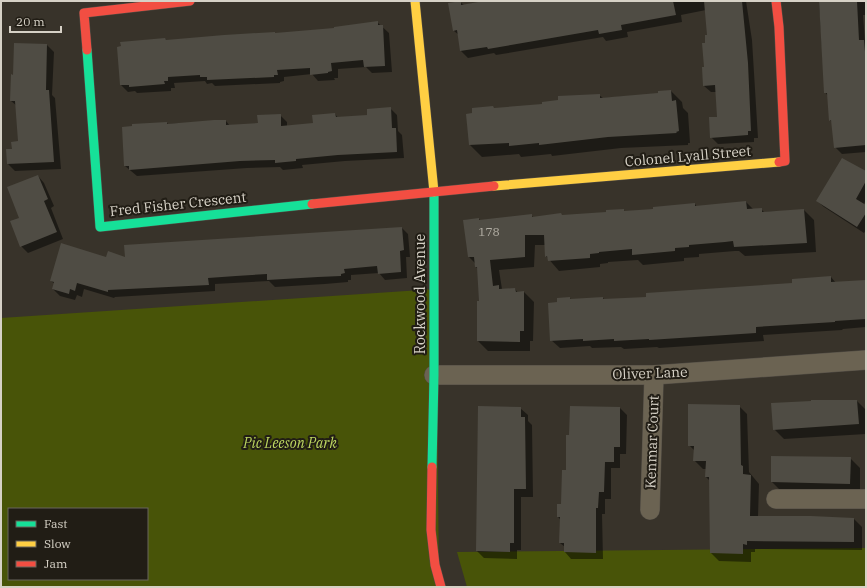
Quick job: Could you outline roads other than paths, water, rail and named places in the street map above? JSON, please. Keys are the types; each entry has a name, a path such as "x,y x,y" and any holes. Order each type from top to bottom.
{"street":[{"name":"Fred Fisher Crescent","path":"190,1 84,13 100,227 434,191"},
{"name":"Rockwood Avenue","path":"415,1 434,191 434,375 431,530 435,565 442,587"},
{"name":"Colonel Lyall Street","path":"434,191 785,161 779,27 776,1"},
{"name":"Oliver Lane","path":"434,375 654,375 866,360"},
{"name":"Kenmar Court","path":"650,510 654,375"},
{"path":"776,499 866,499"}],"park label":[{"name":"Pic Leeson Park","path":"290,443"}]}
